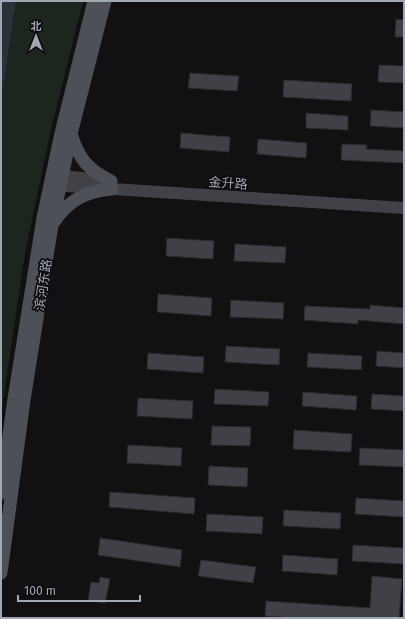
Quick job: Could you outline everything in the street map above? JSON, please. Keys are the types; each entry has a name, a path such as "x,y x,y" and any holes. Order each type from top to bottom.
{"main road":[{"name":"滨河东路","path":"1,573 24,400 52,225 61,133 94,1"},
{"name":"滨河东路","path":"1,493 14,399 43,218 71,134 105,1"},
{"path":"52,225 59,214 77,199 88,193 111,185 89,168 81,158 71,134"},
{"name":"金升路","path":"56,180 404,208"},
{"name":"金升路","path":"111,185 404,200"}],"shaded area":[{"path":"1,1 16,1 4,82 1,92"},
{"path":"16,1 83,1 51,130 25,253 1,415 1,92 4,82"}],"building":[{"path":"396,19 404,20 404,37 395,37"},
{"path":"379,65 404,66 404,83 378,82"},
{"path":"190,73 239,76 237,91 188,88"},
{"path":"284,80 352,84 351,101 283,97"},
{"path":"371,110 404,112 404,128 370,126"},
{"path":"306,113 348,116 348,130 306,128"},
{"path":"181,133 230,137 229,152 180,148"},
{"path":"258,139 307,143 306,158 257,154"},
{"path":"342,144 367,145 366,149 404,151 404,163 341,160"},
{"path":"167,238 214,241 213,259 166,256"},
{"path":"235,244 286,247 285,263 234,261"},
{"path":"158,294 212,298 211,316 157,312"},
{"path":"231,300 284,303 283,319 230,317"},
{"path":"370,305 404,308 404,324 358,320 358,324 304,320 305,306 370,309"},
{"path":"226,346 280,349 279,365 225,362"},
{"path":"377,351 404,353 404,368 376,366"},
{"path":"148,353 204,357 203,373 147,369"},
{"path":"308,353 362,356 361,370 307,367"},
{"path":"215,389 269,392 268,406 214,404"},
{"path":"303,392 357,396 356,410 302,406"},
{"path":"372,394 404,396 404,411 371,409"},
{"path":"138,398 193,401 192,419 137,416"},
{"path":"212,426 251,427 250,446 211,445"},
{"path":"294,430 352,434 351,452 293,449"},
{"path":"128,445 182,448 181,466 127,463"},
{"path":"360,448 404,450 404,467 359,465"},
{"path":"209,466 248,468 247,487 208,485"},
{"path":"110,492 195,498 194,514 109,507"},
{"path":"356,498 404,501 404,517 355,514"},
{"path":"284,510 341,513 340,529 283,526"},
{"path":"207,514 263,517 262,534 206,531"},
{"path":"100,538 182,550 180,567 98,555"},
{"path":"353,545 404,548 404,564 352,561"},
{"path":"283,555 338,559 337,575 282,571"},
{"path":"201,560 256,567 253,583 198,576"},
{"path":"372,576 402,579 399,618 292,618 265,616 266,601 370,608"},
{"path":"100,577 110,579 105,603 88,600 91,582 99,583"}]}
